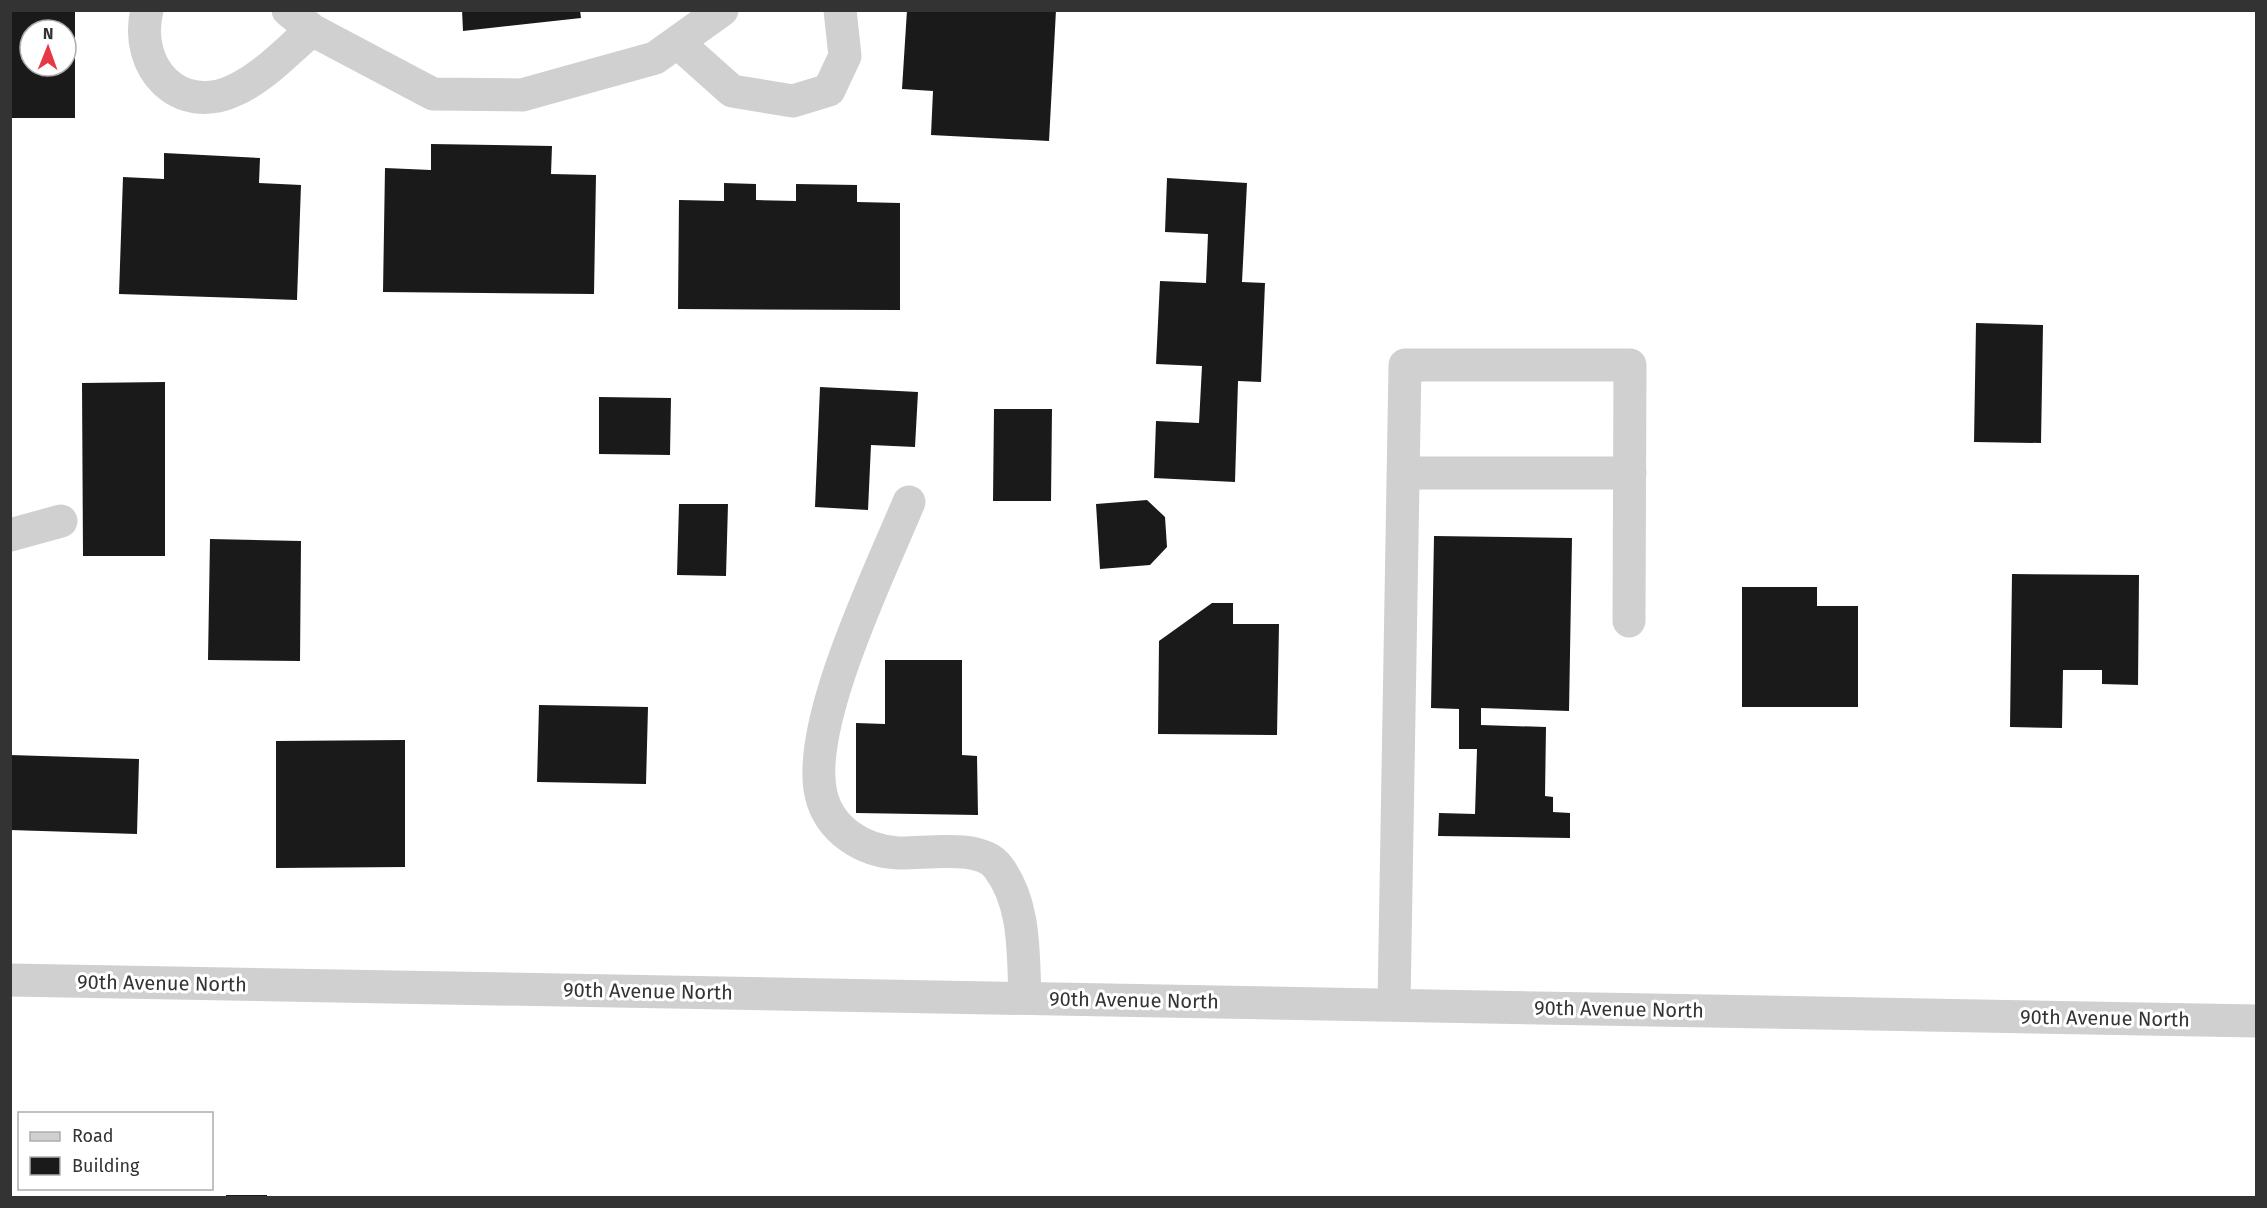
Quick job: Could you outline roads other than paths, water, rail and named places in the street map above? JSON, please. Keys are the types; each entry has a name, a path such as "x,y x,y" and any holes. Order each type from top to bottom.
{"street":[{"path":"147,10 143,28 144,45 149,63 160,78 176,89 194,95 214,96 233,92 252,81 300,20 433,94 522,95 655,58 722,10"},
{"path":"677,42 732,91 792,101 830,90 845,56 840,10"},
{"path":"1394,1004 1405,365 1630,365 1629,621"},
{"path":"1403,473 1630,473"},
{"path":"909,502 842,669 827,713 822,743 821,794 830,816 842,832 863,846 896,853 980,854 997,866 1012,893 1021,924 1025,998"},
{"path":"10,535 61,521"},
{"name":"90th Avenue North","path":"10,980 2256,1021"}]}
